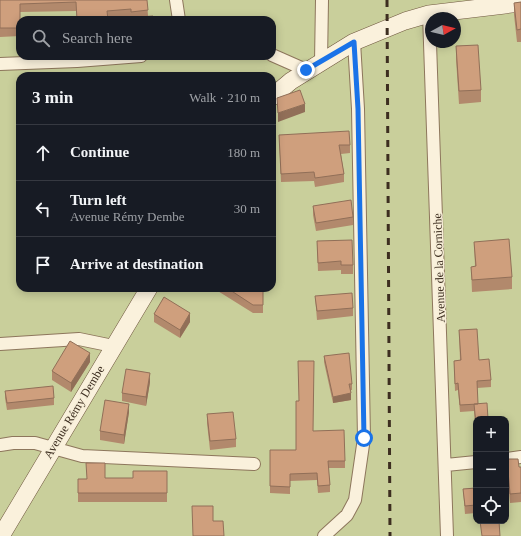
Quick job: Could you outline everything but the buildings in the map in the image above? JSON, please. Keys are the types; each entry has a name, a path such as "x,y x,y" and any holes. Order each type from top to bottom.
{"street":[{"path":"176,0 178,16"},
{"path":"321,62 322,0"},
{"path":"276,93 291,80 306,70 354,42 405,21 429,7 521,4"},
{"name":"Avenue de la Corniche","path":"429,7 446,465 447,536"},
{"path":"324,536 347,515 355,500 364,438 358,109 354,42"},
{"path":"276,57 306,70"},
{"path":"0,64 98,60"},
{"name":"Avenue Rémy Dembe","path":"0,536 147,292"},
{"path":"0,344 79,339 113,346"},
{"path":"0,445 13,443 35,443 82,456 254,464"},
{"path":"509,459 521,457"},
{"path":"446,465 473,462"}],"green space":[{"path":"0,0 521,0 521,536 0,536"}],"railway":[{"path":"387,0 390,536"}],"route":[{"path":"306,70 354,42 358,109 358,197 364,438"}]}
